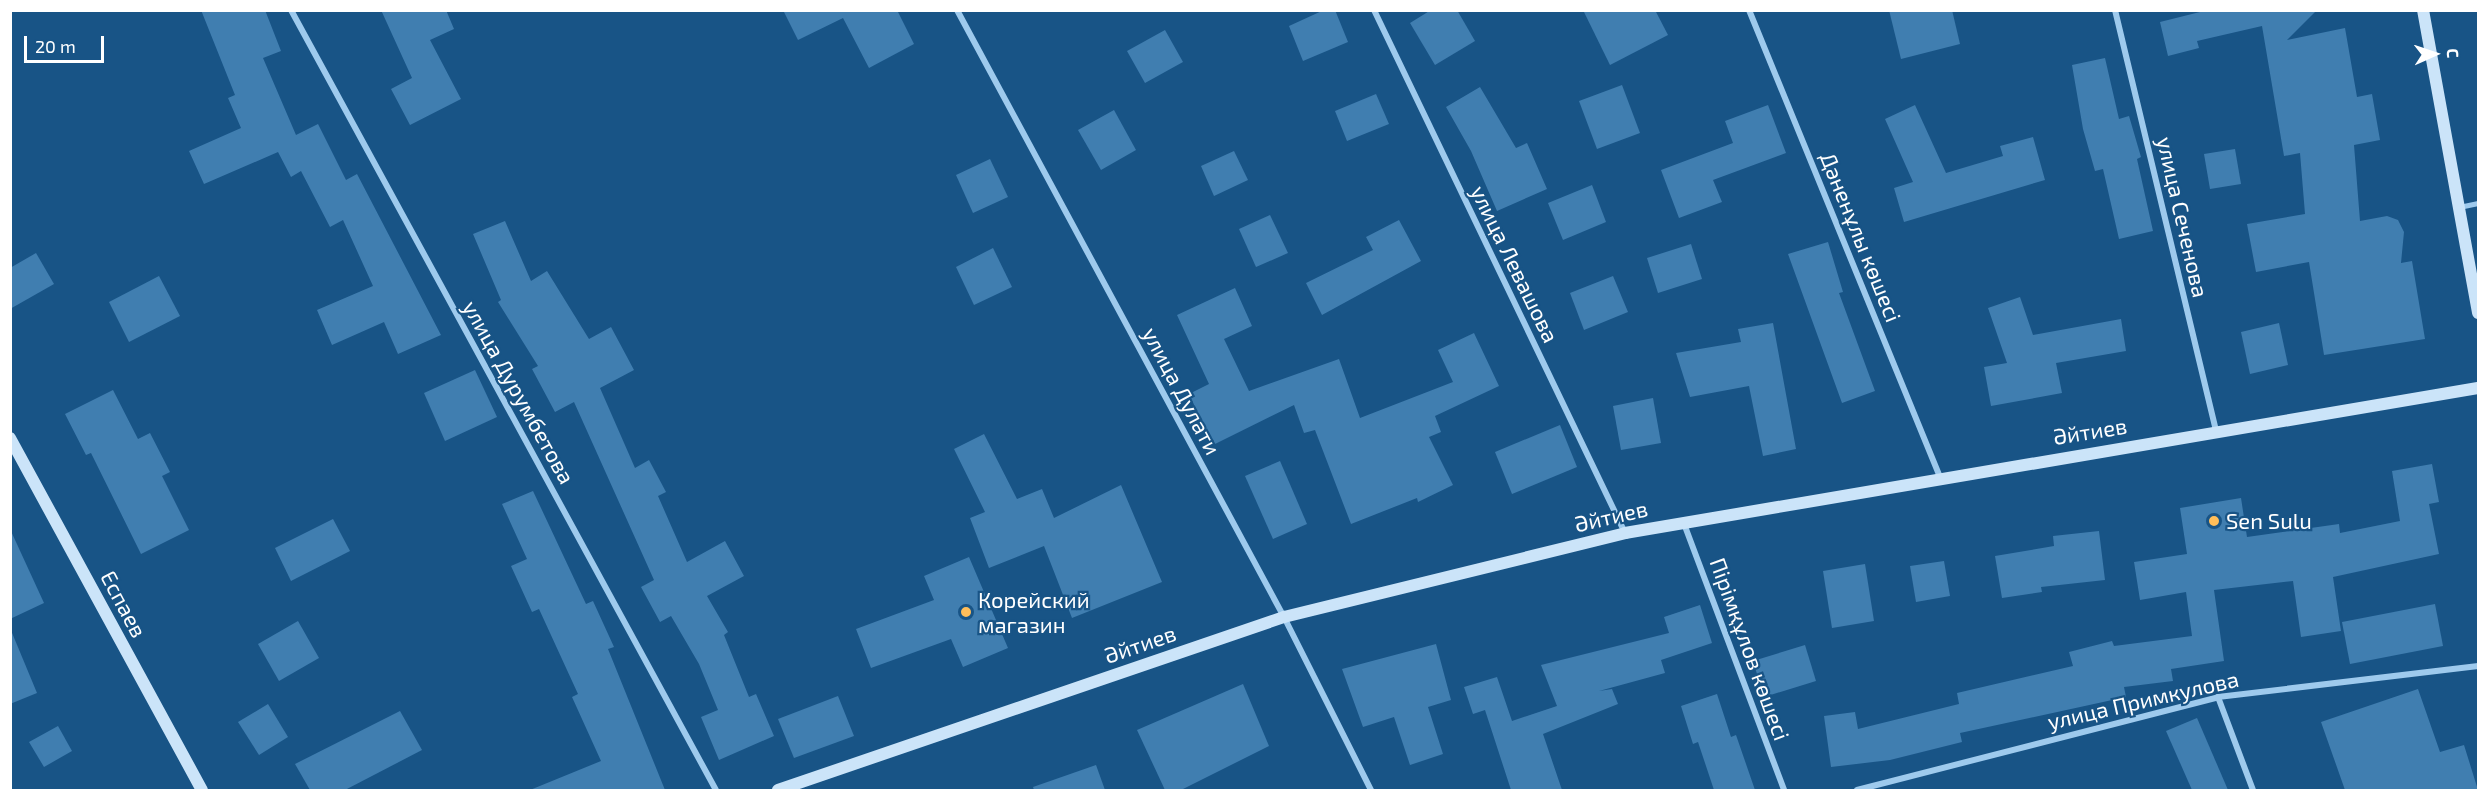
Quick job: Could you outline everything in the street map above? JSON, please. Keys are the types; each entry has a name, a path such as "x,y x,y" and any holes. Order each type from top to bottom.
{"street":[{"name":"улица Дурумбетова","path":"291,10 716,790"},
{"name":"улица Дулати","path":"957,10 1284,617 1371,790"},
{"name":"улица Левашова","path":"1374,10 1625,533"},
{"name":"Дәненұлы көшесі","path":"1749,10 1941,477"},
{"name":"улица Сеченова","path":"2115,10 2216,431"},
{"path":"2423,10 2478,313"},
{"name":"Әйтиев","path":"778,790 1284,617 1625,533 1941,477 2478,388"},
{"name":"Еспаев","path":"10,438 202,790"},
{"name":"Пірімқұлов көшесі","path":"1683,521 1784,790"},
{"name":"улица Примкулова","path":"1857,790 2218,697 2478,666"},
{"path":"2218,697 2253,790"}],"lane":[{"path":"2459,207 2478,203"}],"building":[{"path":"201,10 265,10 281,51 263,58 296,135 318,124 346,180 357,174 441,335 398,354 384,322 332,345 317,310 373,286 343,220 330,227 301,171 291,177 278,152 204,184 189,151 241,128 228,98 235,95"},
{"path":"381,10 446,10 454,29 430,40 461,99 410,125 391,89 412,78"},
{"path":"783,10 897,10 914,44 869,68 843,18 798,40"},
{"path":"1324,10 1335,10 1348,42 1303,61 1289,26"},
{"path":"1431,10 1457,10 1475,41 1435,65 1410,23"},
{"path":"1583,10 1655,10 1668,35 1610,65"},
{"path":"1889,10 1952,10 1960,44 1901,59"},
{"path":"2208,10 2317,10 2287,40 2345,28 2357,97 2372,94 2380,140 2354,145 2360,221 2387,216 2398,220 2404,232 2401,263 2412,261 2425,339 2324,355 2309,262 2256,272 2247,224 2305,214 2300,153 2284,156 2262,26 2197,41 2199,48 2168,56 2160,22"},
{"path":"1165,30 1183,62 1145,83 1127,51"},
{"path":"2105,58 2119,119 2129,116 2141,157 2137,159 2153,231 2119,239 2103,169 2095,171 2083,129 2072,65"},
{"path":"1622,85 1640,133 1597,149 1579,101"},
{"path":"1480,87 1516,148 1527,143 1547,189 1497,211 1471,151 1446,107"},
{"path":"1376,94 1389,124 1347,141 1335,111"},
{"path":"1768,105 1786,153 1713,180 1722,202 1679,218 1661,170 1733,143 1725,121"},
{"path":"1915,105 1946,173 2003,156 2000,146 2033,137 2045,180 1904,222 1894,188 1913,182 1885,119"},
{"path":"1114,110 1136,150 1101,170 1078,130"},
{"path":"2235,149 2241,184 2210,189 2204,154"},
{"path":"1234,151 1248,180 1214,196 1201,166"},
{"path":"990,159 1008,197 973,213 956,175"},
{"path":"1592,185 1606,222 1563,240 1548,203"},
{"path":"1270,215 1288,253 1256,267 1239,229"},
{"path":"1399,220 1421,261 1322,315 1306,283 1373,250 1366,237"},
{"path":"505,221 531,281 547,271 589,339 611,327 634,370 600,388 635,468 649,460 666,492 658,496 687,562 725,541 744,576 707,596 728,632 724,635 749,697 756,694 774,736 719,760 701,717 718,710 699,664 671,616 660,622 641,587 654,580 574,402 555,412 532,369 538,366 498,302 501,300 473,234"},
{"path":"1828,242 1843,292 1839,293 1875,391 1842,403 1788,254"},
{"path":"1691,244 1702,279 1658,293 1647,258"},
{"path":"993,248 1012,287 974,305 956,267"},
{"path":"36,253 54,284 10,309 10,268"},
{"path":"159,276 180,316 129,342 109,302"},
{"path":"1613,276 1628,312 1584,330 1570,293"},
{"path":"1235,288 1252,326 1224,339 1249,391 1339,359 1360,418 1453,382 1438,350 1474,333 1499,386 1435,416 1441,432 1429,437 1453,485 1418,502 1417,498 1351,524 1315,430 1304,433 1294,405 1213,445 1189,394 1209,384 1177,315"},
{"path":"2020,297 2033,335 2121,319 2126,351 2056,363 2062,393 1991,406 1984,367 2007,363 1988,308"},
{"path":"1773,323 1796,449 1763,456 1749,386 1690,397 1676,353 1741,342 1738,329"},
{"path":"2279,323 2288,365 2250,374 2241,332"},
{"path":"475,370 497,417 445,441 424,393"},
{"path":"113,390 138,439 150,433 170,472 162,476 189,530 141,554 91,453 86,455 65,414"},
{"path":"1653,398 1661,443 1621,450 1613,406"},
{"path":"1560,425 1577,467 1512,494 1495,452"},
{"path":"984,434 1017,499 1042,489 1054,518 1121,485 1162,582 1072,618 1044,546 989,568 970,518 985,512 954,449"},
{"path":"1280,461 1307,524 1273,539 1245,476"},
{"path":"2432,464 2439,502 2429,504 2439,554 2333,577 2341,631 2301,637 2293,581 2214,590 2224,661 2171,669 2173,681 2124,687 2126,697 1960,733 1962,742 1890,760 1831,767 1824,716 1855,712 1858,729 1959,704 1957,693 2073,666 2069,652 2112,641 2114,646 2192,636 2186,592 2140,600 2134,562 2187,554 2180,508 2241,498 2247,537 2339,524 2340,533 2400,521 2392,471"},
{"path":"533,491 586,604 593,601 614,647 608,649 665,790 530,790 601,761 572,697 578,694 539,609 532,612 511,566 527,559 502,504"},
{"path":"333,519 350,551 291,581 275,548"},
{"path":"10,529 44,603 10,619"},
{"path":"2099,531 2105,580 2041,587 2042,592 2002,598 1995,556 2054,546 2053,536"},
{"path":"969,557 1008,648 963,667 951,639 871,668 856,629 934,600 924,576"},
{"path":"1944,561 1950,596 1916,602 1910,566"},
{"path":"1865,564 1874,621 1832,628 1823,571"},
{"path":"2435,604 2443,646 2350,664 2342,622"},
{"path":"1700,605 1712,643 1661,660 1665,673 1599,691 1612,689 1618,704 1543,734 1562,790 1511,790 1485,710 1473,714 1464,687 1497,677 1512,721 1557,706 1541,665 1669,633 1664,617"},
{"path":"298,621 319,658 279,681 258,644"},
{"path":"10,628 37,693 10,704"},
{"path":"1436,644 1451,700 1428,707 1443,754 1410,765 1394,717 1363,727 1342,669"},
{"path":"1805,645 1816,681 1764,697 1753,661"},
{"path":"1243,684 1269,746 1181,790 1165,790 1137,730"},
{"path":"2418,689 2440,752 2464,745 2478,790 2345,790 2321,722"},
{"path":"1717,694 1731,737 1736,735 1755,790 1714,790 1698,742 1693,744 1681,706"},
{"path":"838,696 854,736 794,758 778,719"},
{"path":"268,704 288,737 259,755 238,722"},
{"path":"400,711 422,750 345,790 310,790 295,764"},
{"path":"2197,718 2228,790 2192,790 2166,731"},
{"path":"58,726 72,751 44,767 29,742"},
{"path":"1096,765 1105,790 1034,790 1033,787"}],"place":[{"name":"Sen Sulu","path":"2214,521"},
{"name":"Корейский магазин","path":"966,612"}]}
